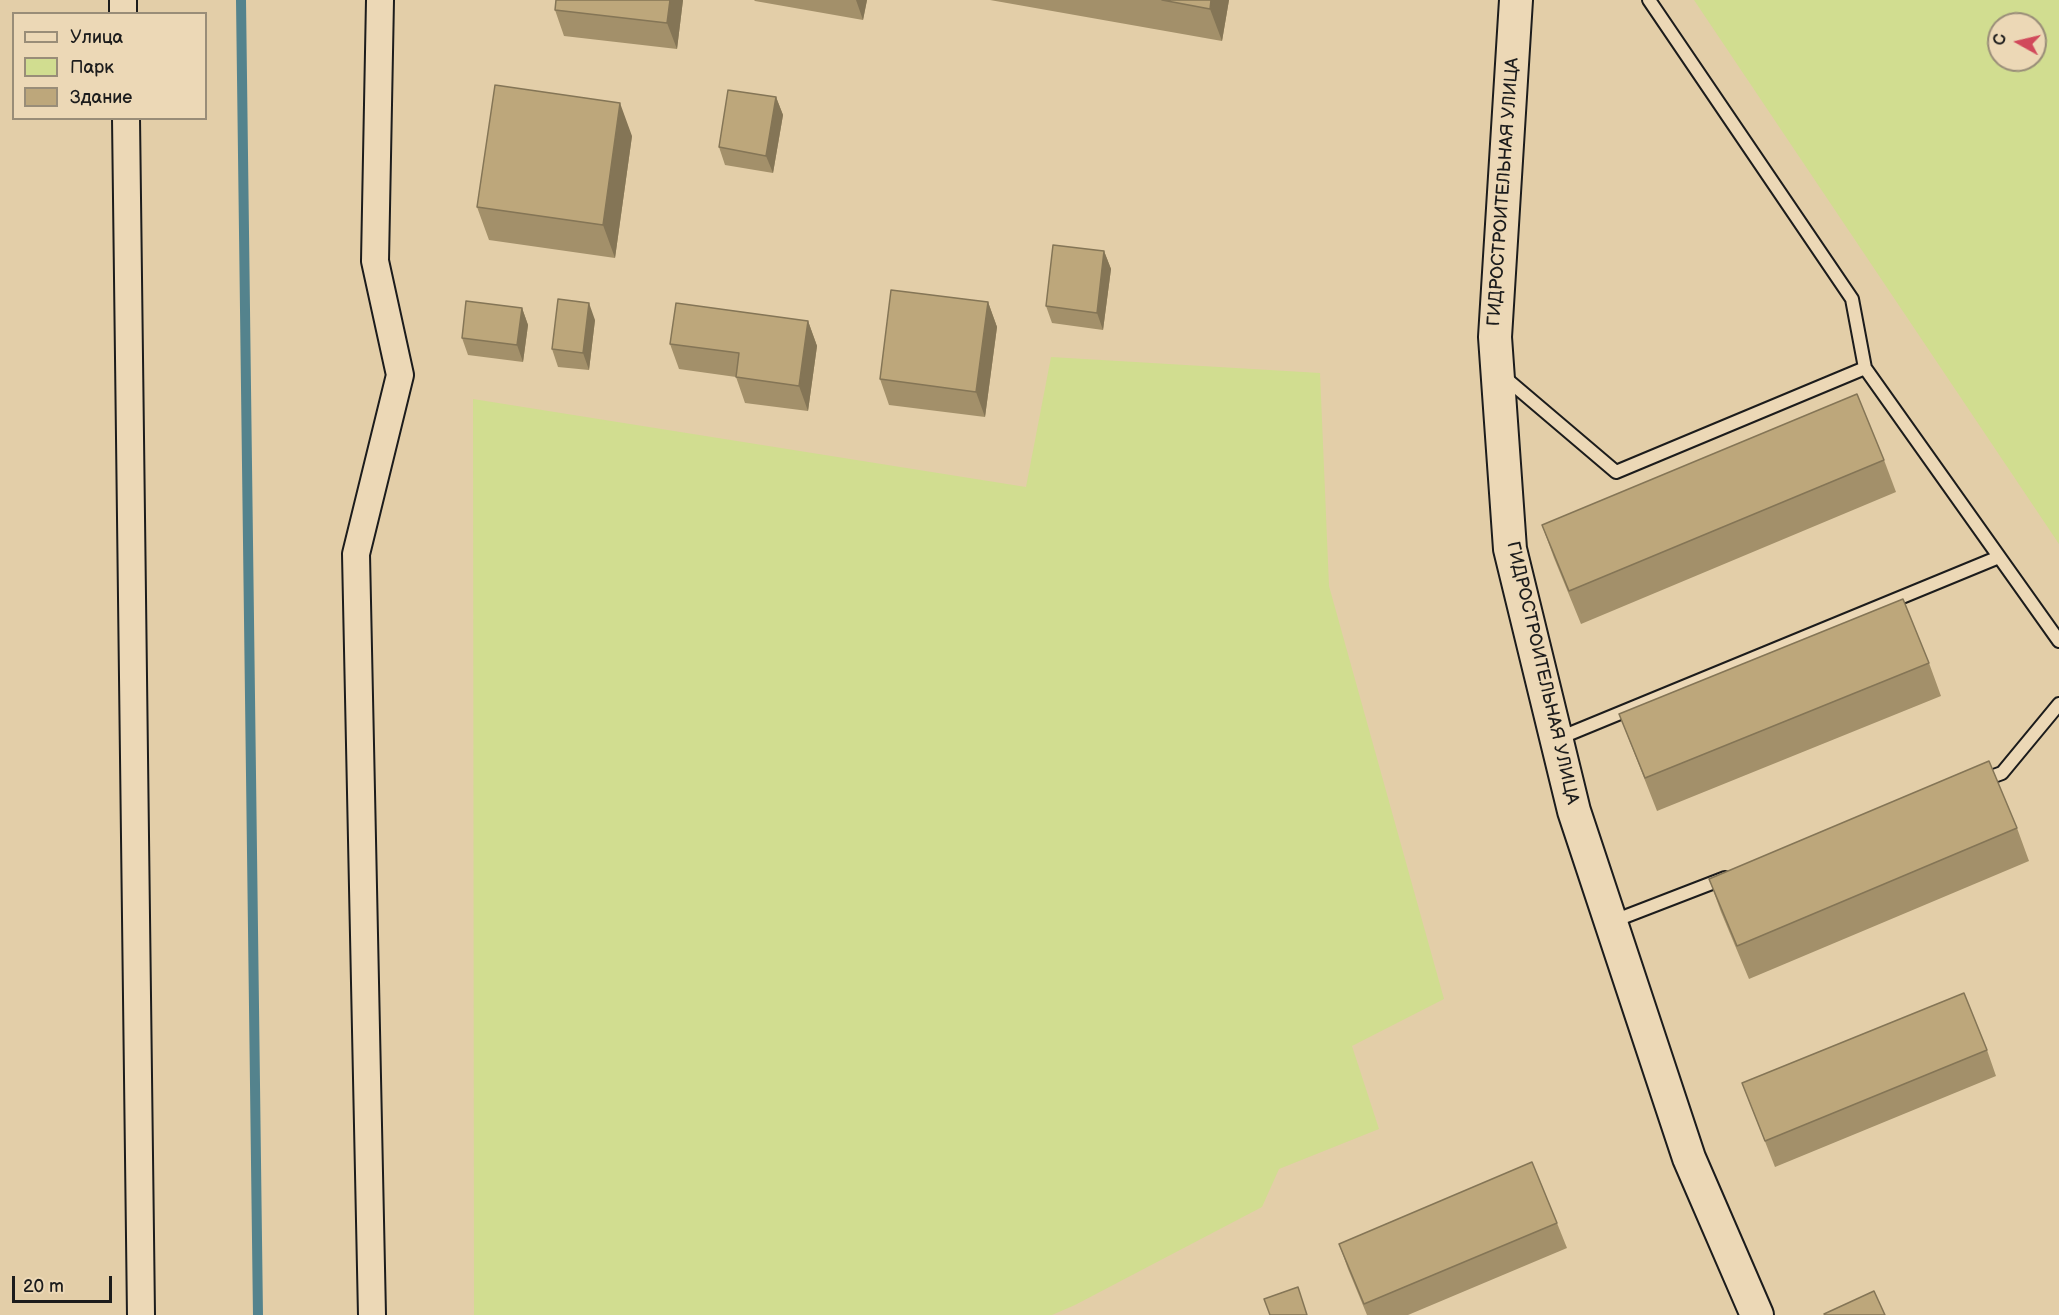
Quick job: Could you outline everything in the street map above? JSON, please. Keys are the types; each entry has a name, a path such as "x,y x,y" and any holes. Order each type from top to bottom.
{"street":[{"path":"372,1315 356,554 400,375 375,261 380,0"},
{"name":"ГИДРОСТРОИТЕЛЬНАЯ УЛИЦА","path":"1516,0 1495,337 1510,549 1574,810 1689,1158 1757,1315"},
{"path":"126,120 141,1315"}],"lane":[{"path":"1649,0 1852,299 1865,368 2059,641"},
{"path":"1497,371 1616,472 1865,368"},
{"path":"1556,739 1998,557"},
{"path":"1968,785 2002,773 2059,704"},
{"path":"1611,922 1734,875"}],"green space":[{"path":"1694,0 2059,0 2059,544"},
{"path":"1051,357 1320,373 1329,586 1444,999 1352,1046 1379,1129 1279,1169 1262,1207 1052,1315 474,1315 473,399 1026,487"}],"building":[{"path":"556,0 670,0 667,23 555,10"},
{"path":"1162,0 1211,0 1210,9"},
{"path":"495,85 620,103 603,225 477,207"},
{"path":"728,90 776,97 766,156 719,147"},
{"path":"1053,245 1104,251 1097,313 1046,306"},
{"path":"891,290 988,302 976,392 880,379"},
{"path":"558,299 589,303 583,353 552,349"},
{"path":"466,301 522,308 517,345 462,338"},
{"path":"676,303 808,321 799,386 736,377 739,353 670,344"},
{"path":"1857,394 1884,460 1569,591 1542,525"},
{"path":"1903,599 1929,663 1645,778 1619,714"},
{"path":"1989,761 2017,828 1737,946 1709,879"},
{"path":"1964,993 1987,1050 1765,1141 1742,1083"},
{"path":"1532,1162 1557,1223 1364,1304 1339,1244"},
{"path":"1298,1287 1307,1315 1270,1315 1264,1299"},
{"path":"1874,1291 1885,1315 1824,1314"}],"waterway":[{"path":"241,0 258,1315"}]}
